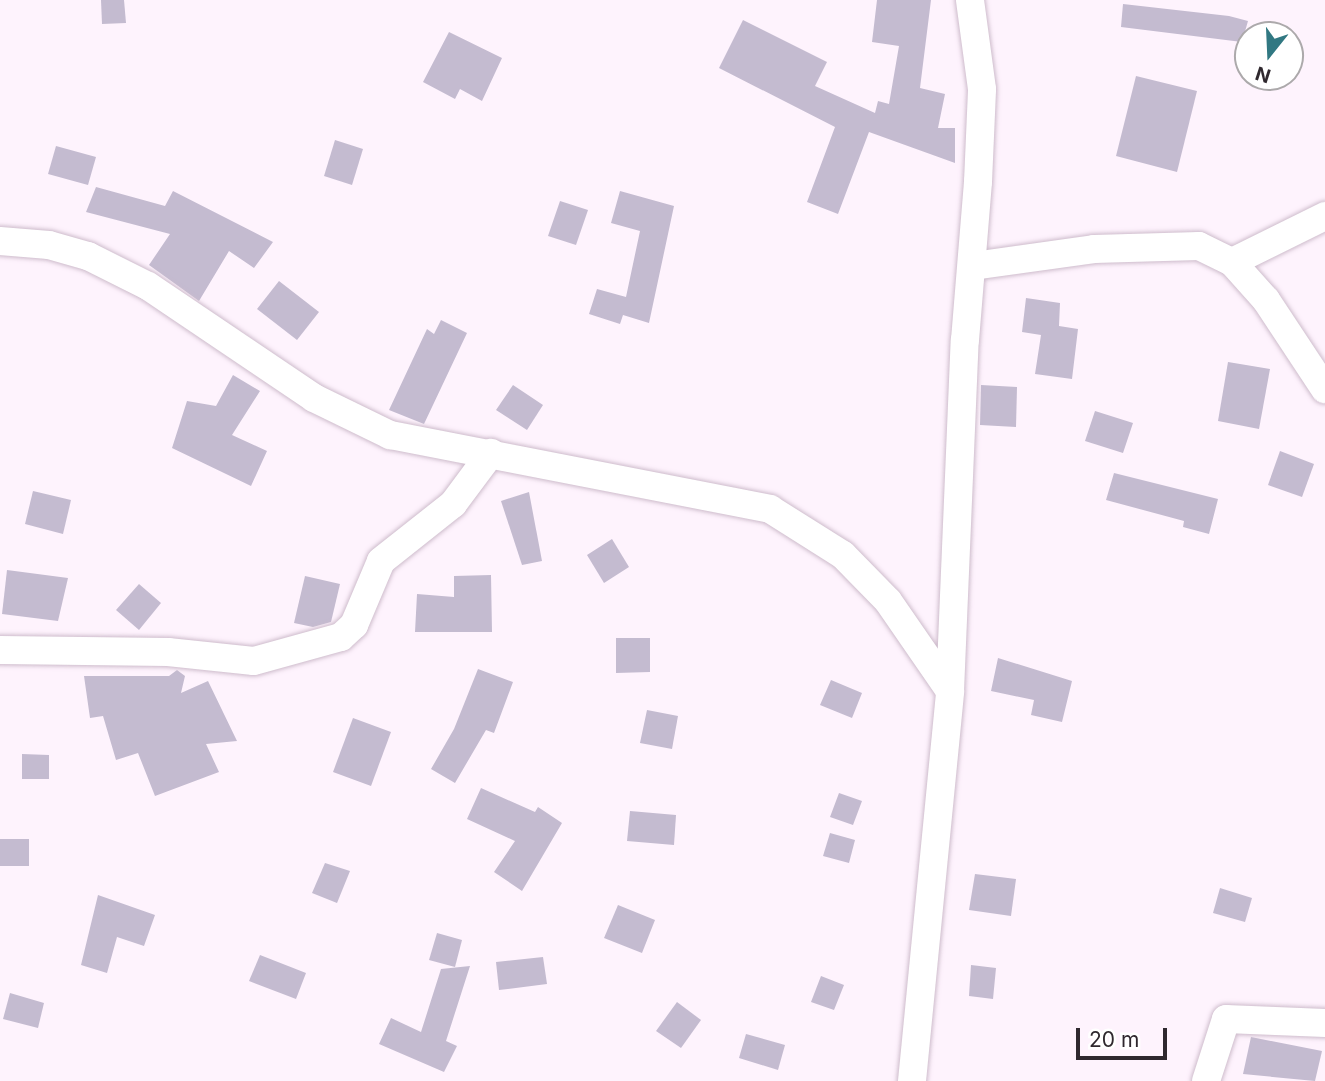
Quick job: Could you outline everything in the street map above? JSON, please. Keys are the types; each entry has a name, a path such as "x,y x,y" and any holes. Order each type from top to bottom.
{"street":[{"path":"912,1081 950,691 973,266 982,89 970,0"},
{"path":"1232,262 1325,216"},
{"path":"0,241 49,245 100,262 148,286 314,398 390,435 770,509 843,555 888,601 950,691"},
{"path":"973,266 1094,249 1199,246 1232,262 1266,300 1325,389"},
{"path":"0,650 168,652 254,661 341,637 354,625 381,561 453,504 491,453"},
{"path":"1206,1081 1226,1018 1325,1023"}],"building":[{"path":"101,0 124,0 126,23 102,24"},
{"path":"877,0 931,0 920,88 945,94 938,128 955,128 955,163 869,132 838,214 807,202 835,127 719,68 743,20 827,62 815,86 875,113 878,101 889,104 899,46 872,42"},
{"path":"1123,4 1229,16 1248,21 1234,21 1234,41 1121,27"},
{"path":"449,32 502,58 482,101 460,89 455,99 423,82"},
{"path":"1136,76 1197,91 1177,172 1116,156"},
{"path":"335,140 363,149 352,185 324,176"},
{"path":"56,146 96,157 88,185 48,174"},
{"path":"96,187 165,206 173,191 273,242 254,268 229,251 199,301 149,265 170,234 86,212"},
{"path":"620,191 674,206 649,323 623,315 620,324 589,314 597,289 626,297 640,231 611,223"},
{"path":"560,201 588,210 576,245 548,236"},
{"path":"279,281 319,312 297,340 257,309"},
{"path":"1026,298 1060,303 1059,326 1078,329 1072,379 1035,374 1041,335 1022,332"},
{"path":"441,320 467,333 424,424 389,410 427,329 434,334"},
{"path":"1228,362 1270,369 1259,429 1218,421"},
{"path":"233,375 260,391 232,435 267,451 251,486 172,448 187,401 216,406"},
{"path":"513,385 543,405 527,430 496,410"},
{"path":"981,385 1017,387 1016,427 980,425"},
{"path":"1095,411 1133,423 1123,453 1085,441"},
{"path":"1280,451 1314,464 1302,497 1268,485"},
{"path":"1114,473 1218,499 1209,534 1183,527 1184,521 1106,500"},
{"path":"33,491 71,500 63,534 25,524"},
{"path":"529,492 542,561 522,565 501,501"},
{"path":"612,539 629,567 604,583 587,555"},
{"path":"7,570 68,578 58,621 2,614"},
{"path":"491,575 492,632 415,632 417,594 454,597 454,576"},
{"path":"305,576 340,584 331,622 313,627 294,623"},
{"path":"139,584 161,603 139,630 116,610"},
{"path":"616,638 650,638 650,672 616,673"},
{"path":"998,658 1072,681 1062,722 1031,715 1034,700 991,691"},
{"path":"478,669 513,682 494,733 486,730 455,783 431,769 454,729"},
{"path":"177,670 185,676 181,693 208,681 237,741 206,744 219,772 155,796 138,753 116,760 103,716 90,718 84,676 169,676"},
{"path":"831,680 862,693 852,718 820,705"},
{"path":"647,710 678,716 672,749 640,743"},
{"path":"353,718 391,732 371,786 333,772"},
{"path":"22,754 49,755 49,779 22,779"},
{"path":"481,788 535,812 538,807 562,823 522,891 494,872 515,841 467,819"},
{"path":"839,793 862,801 853,825 830,817"},
{"path":"630,811 676,815 674,845 627,841"},
{"path":"830,833 855,840 849,863 823,856"},
{"path":"0,839 29,839 29,866 0,866"},
{"path":"325,863 350,871 337,903 312,893"},
{"path":"975,874 1016,879 1011,916 969,910"},
{"path":"1220,888 1252,898 1245,922 1213,913"},
{"path":"98,895 155,915 144,946 117,937 107,973 81,965"},
{"path":"618,905 655,920 642,953 604,938"},
{"path":"437,933 462,940 455,967 429,960"},
{"path":"260,955 306,973 296,999 249,981"},
{"path":"543,957 547,984 499,990 496,962"},
{"path":"971,965 996,968 993,999 969,996"},
{"path":"470,966 446,1041 457,1046 444,1072 379,1044 391,1018 421,1032 441,969"},
{"path":"821,976 844,985 834,1010 811,1002"},
{"path":"10,993 44,1003 38,1028 3,1019"},
{"path":"677,1002 701,1020 681,1048 656,1031"},
{"path":"746,1034 785,1045 778,1070 739,1058"},
{"path":"1251,1037 1322,1051 1315,1081 1243,1074"}]}
